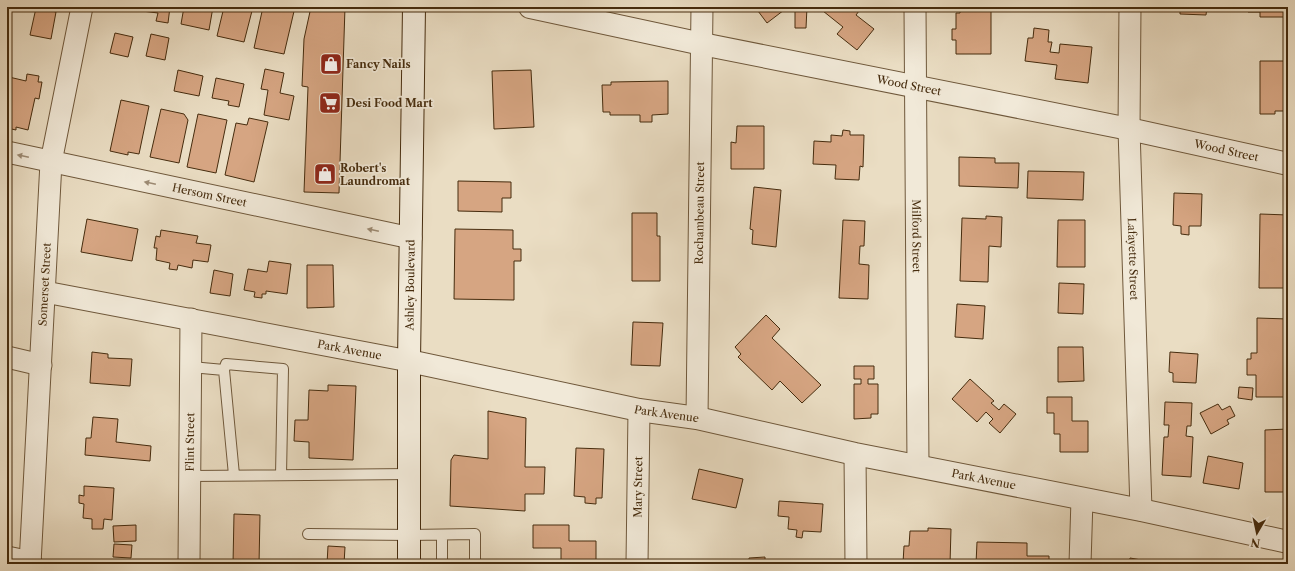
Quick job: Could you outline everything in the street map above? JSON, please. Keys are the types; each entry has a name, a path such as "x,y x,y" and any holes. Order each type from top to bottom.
{"street":[{"name":"Somerset Street","path":"30,563 51,162 82,7"},
{"name":"Ashley Boulevard","path":"409,564 409,361 414,7"},
{"name":"Wood Street","path":"530,7 702,44 1129,129 1288,164"},
{"name":"Rochambeau Street","path":"697,418 702,7"},
{"name":"Milford Street","path":"915,7 918,466"},
{"name":"Lafayette Street","path":"1130,7 1129,129 1141,510"},
{"name":"Hersom Street","path":"7,152 411,238"},
{"name":"Park Avenue","path":"45,292 409,361 639,410 697,418 856,454 1141,510 1288,542"},
{"name":"Flint Street","path":"189,564 191,319"},
{"path":"7,357 41,364"},
{"name":"Mary Street","path":"637,564 639,410"},
{"path":"856,454 856,564"},
{"path":"1080,564 1082,499"},
{"path":"7,557 30,563"}],"lane":[{"path":"234,475 224,370 226,364 283,369 281,475"},
{"path":"191,367 224,370"},
{"path":"190,476 410,474"},
{"path":"308,534 475,534 475,564"},
{"path":"442,535 442,564"}],"building":[{"path":"143,7 170,7 168,23 156,21 158,13 142,11"},
{"path":"184,7 213,7 209,30 181,24"},
{"path":"224,7 253,7 244,42 217,36"},
{"path":"263,7 295,7 284,54 254,48"},
{"path":"311,7 345,7 339,193 304,192 308,87 302,86 304,39"},
{"path":"755,7 788,7 767,23"},
{"path":"795,7 807,7 806,28 795,28"},
{"path":"827,7 862,7 856,15 874,29 857,50 837,34 843,27 823,11"},
{"path":"960,7 991,7 991,54 956,54 956,40 952,40 952,29 956,29 956,13 960,13"},
{"path":"1180,7 1207,7 1206,15 1180,14"},
{"path":"1248,7 1288,7 1288,17 1260,17 1260,12 1248,12"},
{"path":"36,8 56,12 51,39 30,35"},
{"path":"1034,28 1049,30 1048,42 1052,42 1050,52 1059,53 1060,44 1092,47 1088,83 1055,79 1057,65 1025,61 1028,38 1033,38"},
{"path":"115,33 133,37 128,57 110,53"},
{"path":"151,34 169,38 165,60 146,56"},
{"path":"1260,61 1288,61 1288,111 1275,111 1275,114 1260,114"},
{"path":"265,69 284,73 280,93 294,96 289,120 264,115 268,90 261,89"},
{"path":"178,70 203,76 199,96 174,91"},
{"path":"531,70 534,127 494,129 492,71"},
{"path":"27,74 39,76 38,82 42,82 39,99 35,98 28,130 16,127 16,130 7,128 7,88 9,77 26,81"},
{"path":"216,78 244,84 239,107 228,105 229,101 212,98"},
{"path":"668,81 668,114 652,115 652,122 640,122 640,115 610,115 610,112 603,112 602,85 611,85 611,82"},
{"path":"121,100 149,106 139,154 128,152 128,155 110,151"},
{"path":"161,109 184,114 188,120 179,163 150,157"},
{"path":"198,114 227,120 216,173 187,167"},
{"path":"249,118 268,122 254,182 225,175 236,123 247,125"},
{"path":"737,126 764,126 764,169 731,169 731,142 736,143"},
{"path":"843,130 850,131 850,135 864,135 863,167 860,166 859,180 835,179 836,165 813,164 814,141 831,142 831,135 842,136"},
{"path":"959,157 995,158 995,163 1019,163 1018,188 959,186"},
{"path":"1028,171 1084,172 1083,200 1027,198"},
{"path":"458,181 511,182 511,198 502,198 502,212 458,211"},
{"path":"754,187 781,190 776,247 752,244 753,230 750,229"},
{"path":"1174,193 1202,194 1201,226 1189,226 1189,235 1181,234 1181,226 1173,225"},
{"path":"632,213 657,213 657,236 660,236 660,281 632,281"},
{"path":"1260,214 1288,215 1288,288 1259,288"},
{"path":"986,216 1002,217 1001,247 989,246 988,282 960,281 962,218 986,219"},
{"path":"87,219 138,229 132,261 81,252"},
{"path":"843,220 865,221 864,246 860,246 859,264 869,265 868,299 839,298"},
{"path":"1058,220 1085,220 1085,267 1057,267"},
{"path":"455,229 513,230 513,249 521,249 521,261 514,261 514,300 454,299"},
{"path":"161,230 198,236 196,243 211,245 208,262 193,260 192,268 178,265 177,270 169,269 170,263 156,260 157,248 154,248 156,236 160,237"},
{"path":"269,261 291,264 287,294 266,291 266,294 262,294 262,298 254,297 255,292 244,290 248,269 267,272"},
{"path":"307,265 333,265 334,307 307,308"},
{"path":"214,270 233,274 230,296 210,293"},
{"path":"1059,283 1084,284 1083,314 1058,313"},
{"path":"957,304 985,306 983,339 955,337"},
{"path":"766,315 780,329 772,338 821,385 802,403 780,381 772,390 738,357 741,354 735,347"},
{"path":"1257,318 1288,319 1286,397 1256,397 1256,375 1247,375 1247,359 1251,359 1251,353 1257,353"},
{"path":"633,322 663,323 660,366 631,365"},
{"path":"1058,347 1083,347 1084,381 1058,382"},
{"path":"92,352 108,354 108,358 132,359 130,386 90,383"},
{"path":"1170,352 1198,354 1196,383 1173,382 1173,373 1169,372"},
{"path":"854,366 874,366 874,379 868,379 868,384 878,384 878,414 871,414 871,418 854,419 854,384 861,384 861,379 854,379"},
{"path":"970,379 994,401 991,403 999,410 1004,404 1016,414 1000,433 989,423 993,419 986,412 977,422 952,399"},
{"path":"328,385 356,386 353,460 309,458 309,442 294,441 295,420 308,420 309,390 328,391"},
{"path":"1239,387 1253,388 1252,400 1238,398"},
{"path":"1047,397 1072,397 1072,421 1088,421 1088,452 1060,452 1060,434 1054,434 1054,413 1047,413"},
{"path":"1165,402 1192,403 1191,426 1187,426 1186,436 1193,437 1191,477 1162,475 1164,437 1168,437 1169,425 1164,425"},
{"path":"1218,404 1222,410 1230,406 1235,416 1227,420 1229,424 1211,434 1200,413"},
{"path":"488,411 526,418 525,467 545,467 544,494 525,494 525,511 450,506 451,460 454,455 488,459"},
{"path":"93,417 118,419 116,442 151,446 150,461 85,455 86,438 91,438"},
{"path":"1288,429 1288,492 1265,492 1265,430"},
{"path":"576,448 604,449 602,498 596,498 596,504 585,503 585,497 574,496"},
{"path":"1208,456 1243,463 1239,489 1203,483"},
{"path":"699,469 743,479 736,508 692,499"},
{"path":"84,486 114,488 112,520 104,519 103,529 92,529 92,519 83,518 84,504 79,503 79,495 84,496"},
{"path":"779,501 823,504 821,532 803,531 802,538 796,537 797,530 788,529 789,517 778,516"},
{"path":"234,514 260,515 259,564 233,564"},
{"path":"136,525 136,541 114,542 113,526"},
{"path":"533,525 569,525 569,541 596,541 596,564 561,564 561,548 533,548"},
{"path":"928,528 951,529 950,564 903,563 904,546 909,546 910,531 928,531"},
{"path":"977,542 1027,543 1027,556 1049,556 1049,564 976,564"},
{"path":"114,544 132,545 131,558 113,557"},
{"path":"328,546 345,547 344,564 327,564"},
{"path":"765,557 765,564 749,564 749,558"},
{"path":"1130,558 1164,564 1129,564"},
{"path":"699,560 699,564 671,564 671,561"}],"place":[{"name":"Fancy Nails","path":"331,64"},
{"name":"Desi Food Mart","path":"330,103"},
{"name":"Robert's Laundromat","path":"325,174"}]}
